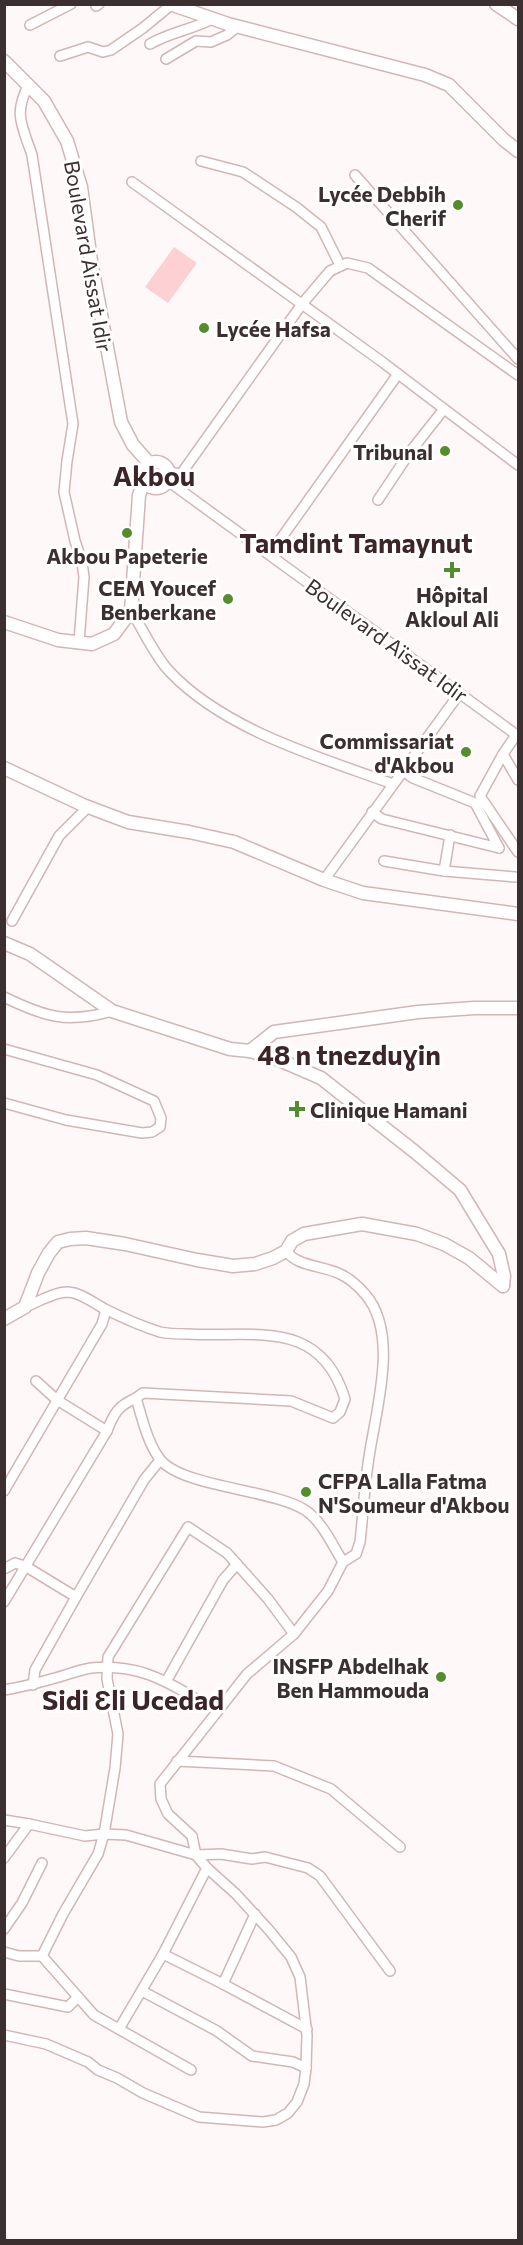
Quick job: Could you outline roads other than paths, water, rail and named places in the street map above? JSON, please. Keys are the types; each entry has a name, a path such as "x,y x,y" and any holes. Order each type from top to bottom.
{"street":[{"path":"30,25 71,4"},
{"path":"496,4 519,20"},
{"path":"60,56 79,48 88,47 104,52 111,50 171,5 237,27 425,75 449,86 504,140 519,151"},
{"path":"150,44 168,34 200,25 212,19"},
{"path":"166,59 196,41 211,42 227,35 237,27"},
{"name":"Boulevard Aissat Idir","path":"4,61 44,101 68,141 81,187 91,261 121,422 133,445 149,463"},
{"path":"29,84 20,101 20,117 32,154 73,424 64,492 84,577 79,642"},
{"path":"201,160 243,171 296,207 321,227 340,265"},
{"path":"355,175 519,359"},
{"path":"132,182 398,374 519,465"},
{"path":"144,482 154,488 161,487 168,476 181,474 302,304 330,271 347,263 368,268 519,375"},
{"path":"270,554 398,374"},
{"path":"378,500 410,452 444,409"},
{"path":"4,622 58,640 92,644 114,634 132,610 139,495 144,482 142,474 144,467 149,463 161,462 168,476"},
{"name":"Boulevard Aïssat Idir","path":"168,476 517,736"},
{"path":"132,610 168,671 207,704 277,741 393,784"},
{"path":"324,880 459,694"},
{"path":"517,736 480,796 519,852"},
{"path":"504,754 519,780"},
{"path":"4,768 88,807 128,822 234,842 363,894 519,914"},
{"path":"372,813 382,819 499,849 474,803 413,778 403,771"},
{"path":"12,921 59,836 88,807"},
{"path":"444,871 450,835"},
{"path":"384,861 444,871 515,877"},
{"path":"4,943 30,954 112,1011 231,1049 250,1051 277,1059 321,1078 460,1190 499,1254 504,1276 503,1286 469,1258 444,1244 417,1234 362,1224 304,1234 292,1241 286,1251 273,1258 255,1264 233,1266 125,1244 86,1238 70,1239 58,1242 49,1253 38,1273 25,1307"},
{"path":"4,997 36,1013 51,1017 73,1018 112,1011"},
{"path":"250,1051 274,1032 418,1012 519,1008"},
{"path":"4,1049 96,1075 140,1094 154,1101 161,1119 160,1126 152,1132 142,1133 66,1120 4,1102"},
{"path":"4,2035 46,2044 88,2062 98,2070 143,2093 199,2116 263,2122 276,2120 288,2113 297,2102 304,2084 307,2029 300,1977 291,1957 255,1914 196,1855 192,1836 168,1814 161,1799 160,1784 247,1674 294,1634 328,1591 343,1562 356,1554 360,1542 382,1361 381,1323 365,1294 352,1282 338,1273 292,1258 286,1251"},
{"path":"4,1319 25,1307 67,1292 81,1295 106,1310 161,1332 204,1335 277,1335 301,1342 320,1356 332,1371 345,1399 340,1412 333,1418 291,1401 144,1393 122,1404 113,1415 107,1431 4,1602"},
{"path":"4,1491 102,1324 106,1310"},
{"path":"36,1381 57,1400 107,1431"},
{"path":"136,1398 151,1443 160,1460 190,1478 285,1502 306,1511 322,1529 343,1562"},
{"path":"33,1684 35,1670 76,1597 144,1480 160,1460"},
{"path":"42,1956 63,1914 98,1854 104,1834 118,1734 106,1668 108,1657 188,1527 227,1553 294,1634"},
{"path":"4,1569 15,1563 25,1566 76,1597"},
{"path":"167,1680 223,1580 237,1564"},
{"path":"4,1690 89,1668 106,1668 136,1670 167,1680 196,1699"},
{"path":"177,1761 274,1766 331,1789 400,1847"},
{"path":"4,1820 85,1836 126,1835 196,1855 221,1854 252,1859 264,1857 308,1868 320,1876 390,1971"},
{"path":"4,1858 29,1824"},
{"path":"4,1929 22,1903 42,1863"},
{"path":"119,2029 164,1954 207,1868"},
{"path":"223,1984 255,1914"},
{"path":"4,1952 19,1956 42,1956 94,2015 192,2070"},
{"path":"164,1954 307,2029"},
{"path":"142,1991 217,2031 252,2056 293,2062 306,2068"},
{"path":"4,1994 68,2007 78,1997"}],"place":[{"name":"Lycée Debbih Cherif","path":"458,205"},
{"name":"Lycée Hafsa","path":"204,328"},
{"name":"Tribunal","path":"445,451"},
{"name":"Akbou Papeterie","path":"127,533"},
{"name":"Hôpital Akloul Ali","path":"452,570"},
{"name":"CEM Youcef Benberkane","path":"228,599"},
{"name":"Commissariat d'Akbou","path":"466,752"},
{"name":"Clinique Hamani","path":"297,1109"},
{"name":"CFPA Lalla Fatma N'Soumeur d'Akbou","path":"306,1492"},
{"name":"INSFP Abdelhak Ben Hammouda","path":"441,1677"}],"district":[{"name":"Akbou","path":"154,475"},
{"name":"Tamdint Tamaynut","path":"356,542"},
{"name":"48 n tnezduɣin","path":"349,1054"},
{"name":"Sidi Ɛli Ucedad","path":"133,1699"}]}
